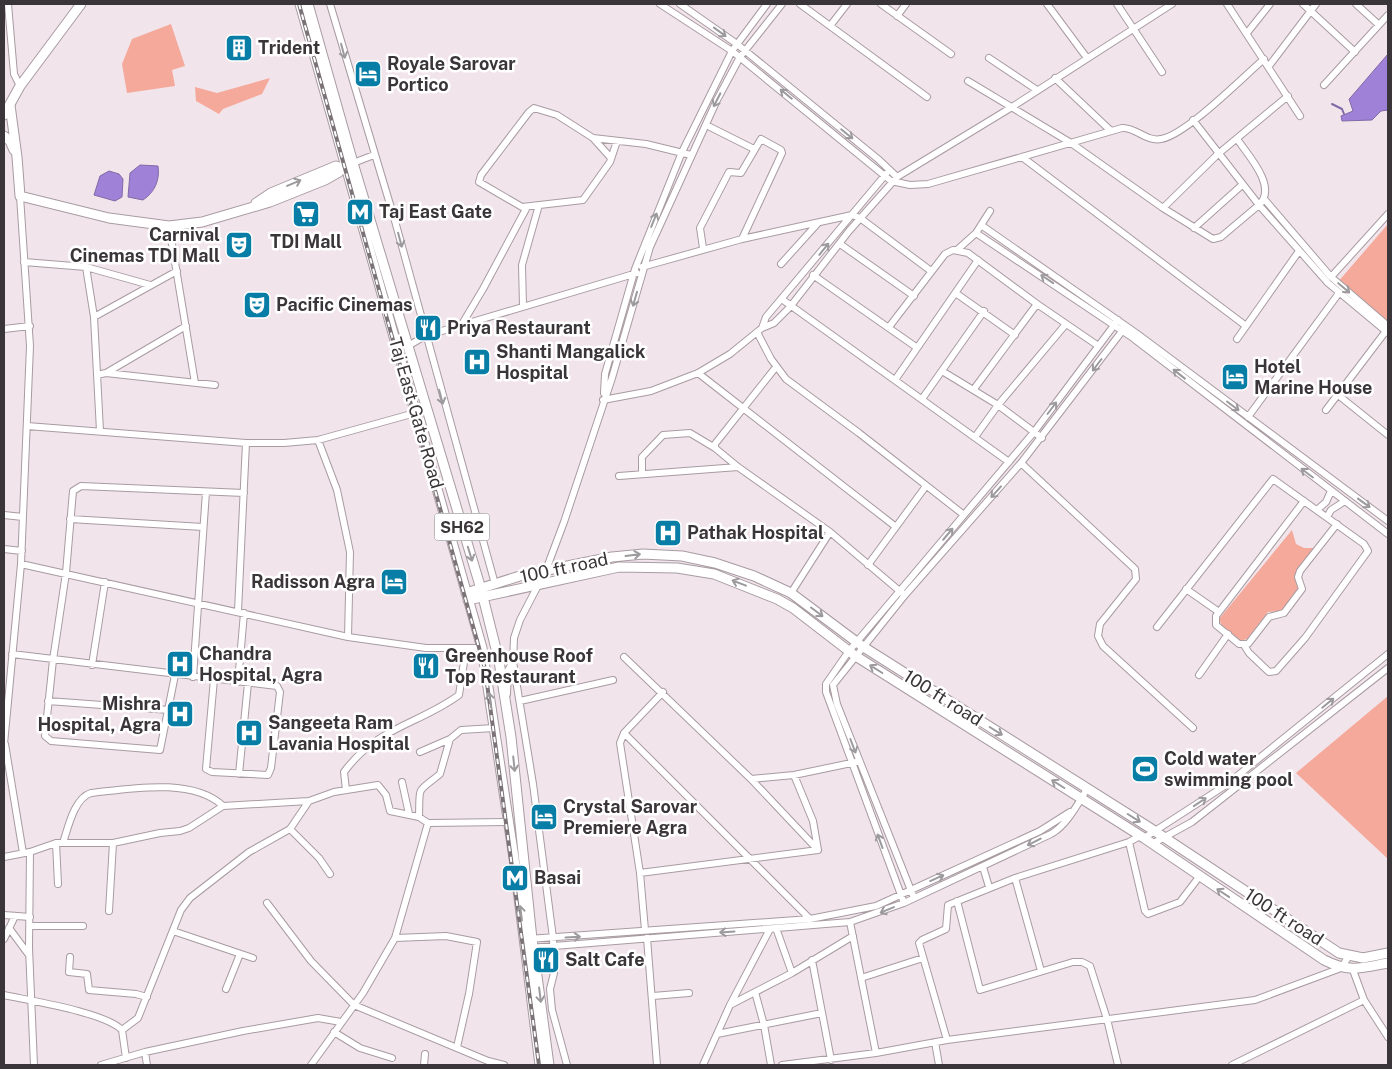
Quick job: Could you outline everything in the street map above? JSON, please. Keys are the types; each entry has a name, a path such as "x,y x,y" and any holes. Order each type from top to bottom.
{"main road":[{"path":"4,115 20,86 81,4"},
{"name":"Taj East Gate Road","path":"300,4 482,648 508,822 529,944 540,1065"},
{"name":"SH62","path":"308,4 347,165 408,346 482,593 499,661 511,737 529,944 549,1065"},
{"path":"10,105 20,196 109,218 169,226 202,222 292,194 324,180 347,165"},
{"path":"4,136 10,141 17,157"},
{"name":"100 ft road","path":"482,593 495,584 546,570 612,557 657,554 715,563 754,576 791,593 860,644 1155,832 1328,946 1349,956 1363,958 1388,953"},
{"name":"100 ft road","path":"468,597 482,593 537,586 619,567 677,568 714,574 793,608 852,653 1142,837 1324,960 1341,968 1353,970 1388,963"}],"street":[{"path":"8,4 14,74 20,86"},
{"path":"330,4 395,221 425,336 495,584"},
{"path":"660,4 732,51 742,54 894,179 910,185 928,184 1126,128 1146,138 1162,139 1193,120 1264,59"},
{"path":"680,4 737,44 742,54"},
{"path":"603,400 606,374 634,271 682,152 732,51 767,4"},
{"path":"567,1065 550,996 554,973 554,945 513,662 514,638 546,570 612,378 650,247 691,155 742,54 782,4"},
{"path":"800,4 927,97"},
{"path":"830,26 847,4"},
{"path":"881,4 951,54"},
{"path":"897,16 906,4"},
{"path":"1047,4 1087,58"},
{"path":"1117,4 1162,72"},
{"path":"603,400 650,391 698,373 730,354 759,330 774,323 790,307 860,218 894,179 1012,107 1172,4"},
{"path":"1227,4 1300,116"},
{"path":"1247,33 1270,4"},
{"path":"1303,4 1355,52"},
{"path":"1268,66 1316,4"},
{"path":"1356,4 1379,26"},
{"path":"1324,85 1388,15"},
{"path":"989,58 1037,90"},
{"path":"1055,78 1111,131"},
{"path":"968,81 1071,143 1163,208 1213,238 1218,238 1259,205 1264,200 1266,194 1263,181 1237,138"},
{"path":"1163,208 1218,154 1288,96"},
{"path":"611,158 593,138 544,109 534,108 479,178 481,186 516,205 527,207 582,200 611,158 617,141"},
{"path":"1193,120 1242,185 1299,251 1339,293 1388,330"},
{"path":"710,127 754,150"},
{"path":"593,138 646,144 691,155"},
{"path":"703,248 700,228 729,172 741,173 761,139 781,150 782,153 742,238"},
{"path":"347,165 374,156"},
{"path":"1022,157 1246,326"},
{"path":"759,330 766,317 887,172"},
{"path":"1194,228 1242,185"},
{"path":"20,196 30,326 22,551 4,744 26,853 30,916 34,1065"},
{"path":"1264,200 1331,277 1388,330"},
{"path":"523,306 522,265 539,205"},
{"path":"462,324 527,207"},
{"path":"958,250 976,233 990,211"},
{"path":"1331,277 1388,214"},
{"path":"408,346 425,336 644,269 703,248 852,215 860,218 931,271"},
{"path":"781,264 818,223"},
{"path":"981,224 1116,322 1388,534"},
{"path":"169,226 195,383"},
{"path":"976,233 1116,322"},
{"path":"840,244 914,296"},
{"path":"889,327 945,254 958,250 966,251 1037,304 1097,345"},
{"path":"1237,338 1299,251"},
{"path":"895,380 916,347 956,294 978,260"},
{"path":"24,262 86,267 150,285"},
{"path":"86,267 94,317 100,431"},
{"path":"808,269 815,277 916,347"},
{"path":"94,317 177,271"},
{"path":"1248,417 1339,293"},
{"path":"956,294 984,311 1015,334"},
{"path":"782,300 1009,462"},
{"path":"974,390 1037,304"},
{"path":"922,399 984,311"},
{"path":"904,903 825,687 964,515 1034,432 1116,322"},
{"path":"974,437 998,405 1066,324"},
{"path":"4,329 30,326"},
{"path":"97,375 106,373 186,326"},
{"path":"1125,329 1388,521"},
{"path":"902,592 1021,464 1125,329"},
{"path":"759,330 776,367 786,378 964,515"},
{"path":"1326,410 1388,330"},
{"path":"715,448 715,444 776,367"},
{"path":"942,371 998,405 1042,438"},
{"path":"106,373 215,385"},
{"path":"698,373 896,527"},
{"path":"1338,395 1388,435"},
{"path":"27,426 246,442 294,442 318,440 416,413"},
{"path":"642,474 642,457 663,435 690,432 715,448 738,467 830,532 902,592"},
{"path":"318,440 337,490 350,552 348,637"},
{"path":"238,682 246,442"},
{"path":"1021,464 1135,569 1136,579 1100,624 1098,636 1103,646 1193,728"},
{"path":"619,476 738,467"},
{"path":"1157,626 1273,479 1318,510 1364,544 1368,551 1306,638 1280,668 1272,672 1249,653 1244,645 1215,623 1219,612 1304,501"},
{"path":"175,675 161,749 157,751 51,741 45,736 53,660 66,573 72,491 78,486 244,493"},
{"path":"868,564 926,486"},
{"path":"1318,510 1326,502 1331,491"},
{"path":"193,677 206,492"},
{"path":"1326,517 1331,510 1344,501"},
{"path":"4,515 23,518"},
{"path":"70,519 203,527"},
{"path":"1244,645 1248,644 1269,617 1284,613 1288,608 1302,589 1298,576 1300,571 1337,524"},
{"path":"791,593 830,532"},
{"path":"4,549 22,551"},
{"path":"21,564 199,602 348,637 426,648 482,648"},
{"path":"92,665 105,582"},
{"path":"1186,589 1219,612"},
{"path":"1199,675 1228,634"},
{"path":"346,790 344,772 372,742 384,733 459,695 466,649"},
{"path":"852,653 832,685 832,689 914,898"},
{"path":"12,654 276,686 280,692 270,772 266,776 212,772 206,769 214,679"},
{"path":"947,1040 923,958 920,941 946,928 948,923 946,907 957,900 989,887 1155,832 1226,785 1388,654"},
{"path":"624,657 663,692 751,779 818,850"},
{"path":"511,737 508,685 509,666 513,662"},
{"path":"1152,844 1192,822 1388,668"},
{"path":"520,701 613,680"},
{"path":"239,774 248,683"},
{"path":"645,930 640,873 620,743 624,733 663,692"},
{"path":"48,701 169,710"},
{"path":"420,752 450,739 461,730 494,728"},
{"path":"624,733 810,919"},
{"path":"420,817 420,790 442,771 450,739"},
{"path":"751,779 794,774 860,762"},
{"path":"794,774 814,821 818,850"},
{"path":"402,782 409,814"},
{"path":"4,857 60,843 113,843 189,828 224,806 308,801 322,795 378,785 386,795 390,811 420,817 428,823 508,822"},
{"path":"58,884 60,843 77,805 85,794 143,788 184,790 208,795 224,806"},
{"path":"529,944 554,945 850,922 904,903 1058,830 1066,823 1070,812 1087,789"},
{"path":"122,1030 135,1022 147,997 181,910 190,898 249,852 290,828 308,801"},
{"path":"529,944 553,938 810,919 852,913 876,906 1040,831 1070,812"},
{"path":"311,1065 385,957 394,938 428,823"},
{"path":"290,828 319,858 330,874"},
{"path":"1129,842 1145,911 1148,914 1180,902 1199,877"},
{"path":"109,911 113,843"},
{"path":"640,873 818,850"},
{"path":"983,867 989,887"},
{"path":"1015,878 1040,971"},
{"path":"957,900 980,990 1073,962 1086,963 1094,973 1118,1065"},
{"path":"267,903 312,961 354,1004 488,1062 504,1065"},
{"path":"4,915 30,916"},
{"path":"4,939 15,916"},
{"path":"850,922 876,1053"},
{"path":"30,926 83,926"},
{"path":"9,928 30,956"},
{"path":"773,929 792,973"},
{"path":"703,1065 730,1005 773,929"},
{"path":"173,931 254,958"},
{"path":"394,938 446,936 477,942 470,994 457,1047"},
{"path":"730,1005 792,973 853,936"},
{"path":"647,938 657,1065"},
{"path":"226,989 240,954"},
{"path":"782,1065 831,1060 947,1040 1255,1000 1341,968 1349,956"},
{"path":"70,957 70,973 87,974 89,990 136,994 147,997"},
{"path":"861,978 923,958"},
{"path":"812,960 831,1060"},
{"path":"1353,970 1364,1000 1388,1037"},
{"path":"755,992 764,1025 771,1065"},
{"path":"653,996 689,993"},
{"path":"4,995 112,1022 122,1030 126,1058"},
{"path":"1232,1065 1364,1000"},
{"path":"717,1034 822,1013"},
{"path":"101,1065 146,1052 243,1031 318,1018 341,1022"},
{"path":"334,1032 360,1048 392,1058"},
{"path":"935,1042 939,1065"},
{"path":"146,1052 147,1065"},
{"path":"424,1065 425,1054"}],"shaded area":[{"path":"171,24 185,66 172,70 175,86 127,93 122,64 132,39"},
{"path":"1388,54 1388,110 1381,111 1372,120 1342,121 1341,116 1353,111 1349,99"},
{"path":"270,78 262,94 223,109 219,114 196,101 195,87 217,93"},
{"path":"140,165 158,166 156,185 143,200 128,197 130,173"},
{"path":"109,171 119,174 123,179 122,197 115,201 94,195 100,176"},
{"path":"1388,224 1388,328 1337,283"},
{"path":"1292,530 1296,544 1304,548 1314,548 1295,575 1298,590 1281,611 1268,612 1247,639 1240,641 1222,626 1219,619"},
{"path":"1388,696 1388,859 1296,773"}],"waterway":[{"path":"1332,104 1342,109 1344,114"}],"railway":[{"path":"299,4 485,669 539,1065"}],"place":[{"name":"Trident","path":"239,48"},
{"name":"Royale Sarovar Portico","path":"368,74"},
{"name":"Taj East Gate","path":"360,212"},
{"name":"TDI Mall","path":"306,214"},
{"name":"Carnival Cinemas TDI Mall","path":"239,245"},
{"name":"Pacific Cinemas","path":"257,305"},
{"name":"Priya Restaurant","path":"428,328"},
{"name":"Shanti Mangalick Hospital","path":"477,362"},
{"name":"Hotel Marine House","path":"1235,377"},
{"name":"Pathak Hospital","path":"668,533"},
{"name":"Radisson Agra","path":"394,582"},
{"name":"Chandra Hospital, Agra","path":"180,664"},
{"name":"Greenhouse Roof Top Restaurant","path":"426,666"},
{"name":"Mishra Hospital, Agra","path":"180,714"},
{"name":"Sangeeta Ram Lavania Hospital","path":"249,733"},
{"name":"Cold water swimming pool","path":"1145,769"},
{"name":"Crystal Sarovar Premiere Agra","path":"544,817"},
{"name":"Basai","path":"515,878"},
{"name":"Salt Cafe","path":"546,960"}]}
